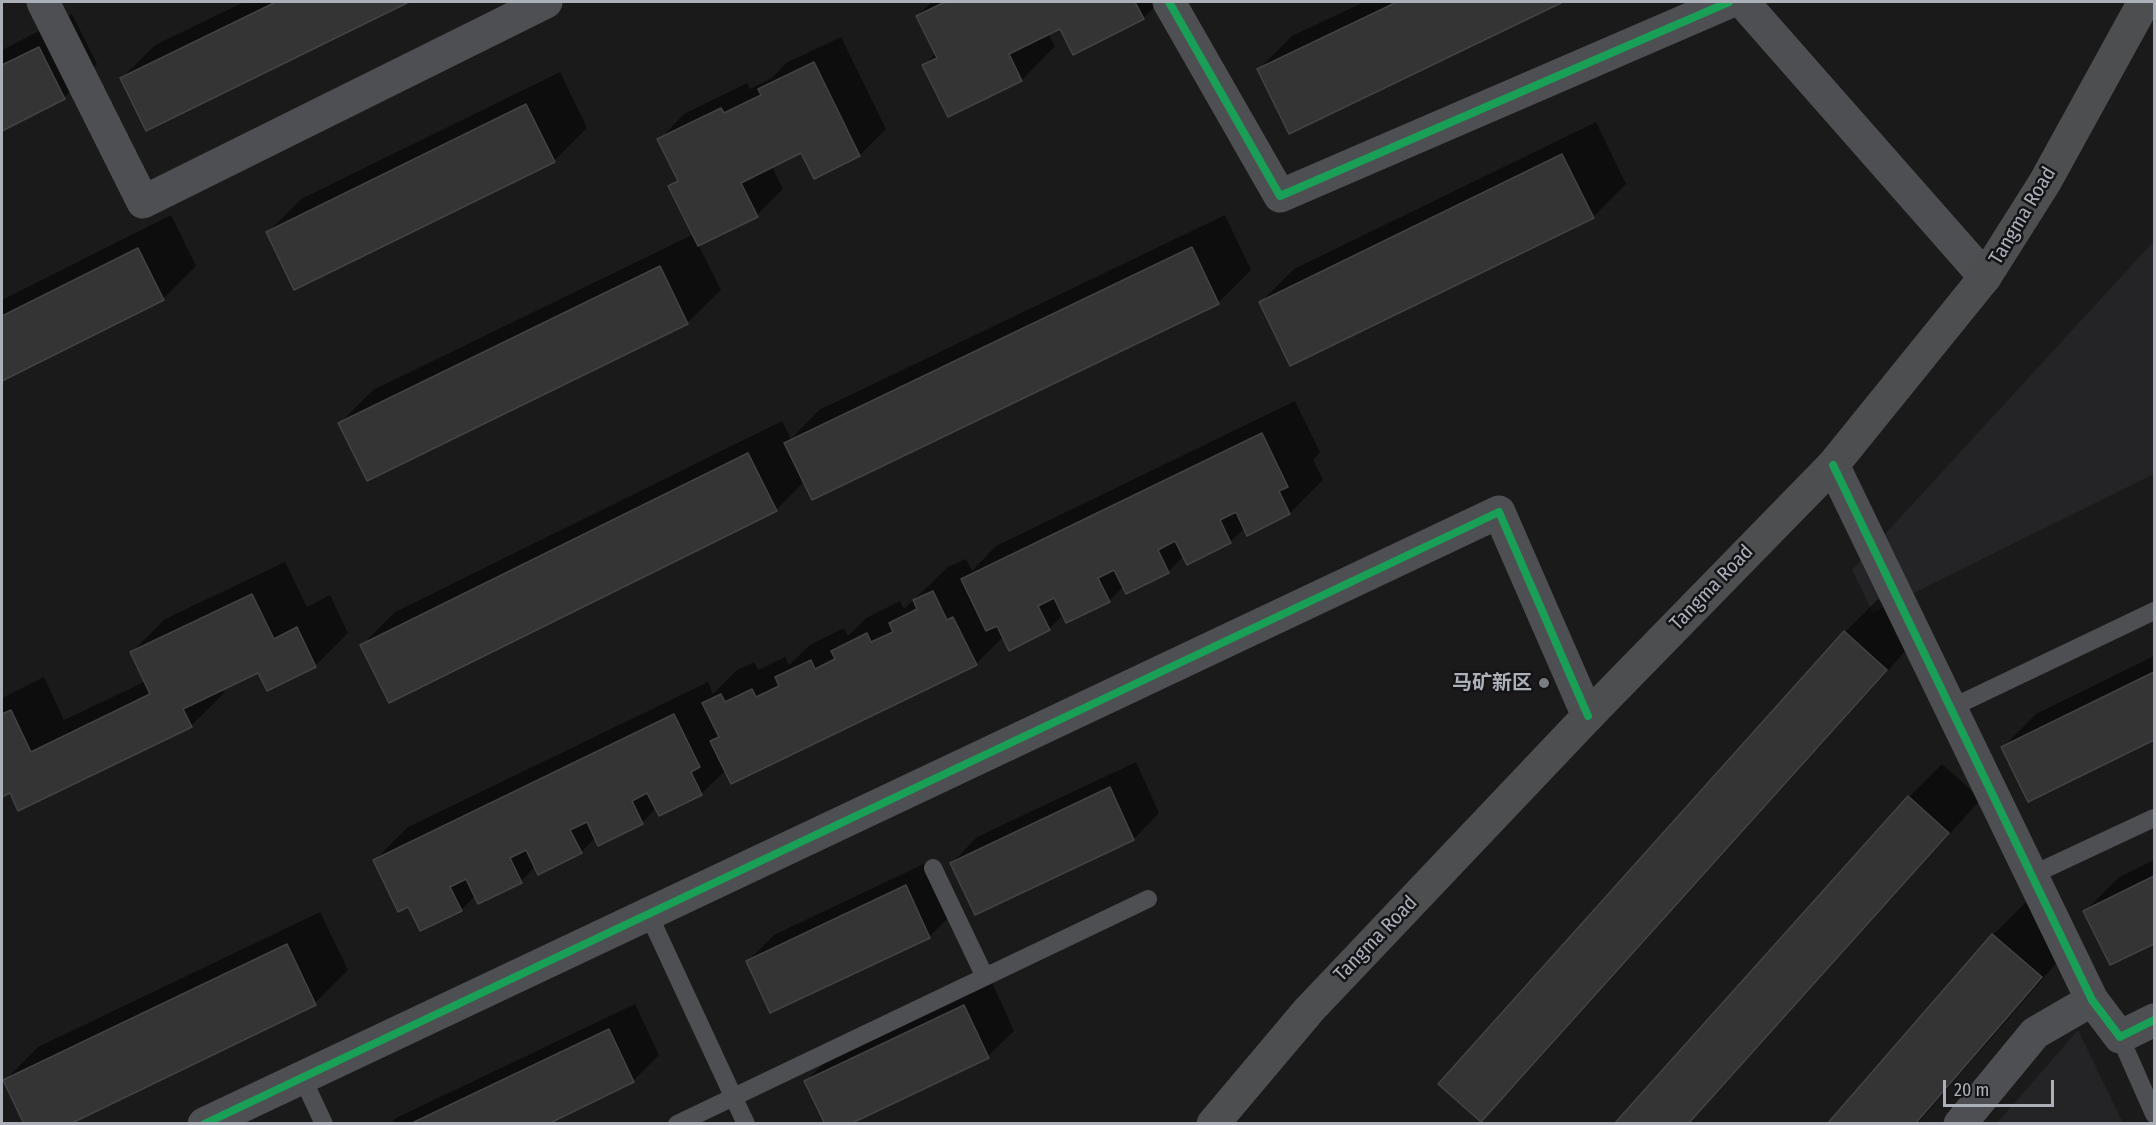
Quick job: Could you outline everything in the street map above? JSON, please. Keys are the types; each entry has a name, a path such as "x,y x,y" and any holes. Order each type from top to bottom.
{"main road":[{"name":"Tangma Road","path":"1213,1124 1309,1010 1588,716 1833,465 1985,277 2044,182 2144,2"}],"street":[{"path":"43,2 144,202 546,2"},
{"path":"1169,2 1280,196 1729,2"},
{"path":"1743,2 1985,277"},
{"path":"1833,465 2091,999 2120,1037 2154,1020"},
{"path":"204,1124 1499,512 1588,716"},
{"path":"1960,1124 2035,1033 2091,999"}],"lane":[{"path":"1951,708 2154,611"},
{"path":"2032,876 2154,818"},
{"path":"933,868 985,977"},
{"path":"677,1124 1148,899"},
{"path":"648,913 746,1124"},
{"path":"2120,1037 2154,1114"},
{"path":"302,1077 324,1124"}],"shaded area":[{"path":"2154,241 2154,474 1873,613 1852,570"},
{"path":"2078,1030 2123,1123 1997,1123"}],"building":[{"path":"276,2 409,2 146,131 120,78"},
{"path":"945,2 1135,2 1144,19 1073,55 1060,29 1009,54 1022,81 948,117 922,65 937,58 916,16"},
{"path":"1397,2 1563,2 1289,134 1257,69"},
{"path":"39,47 65,99 2,131 2,65"},
{"path":"814,62 860,156 814,179 801,153 741,183 758,217 698,246 668,186 678,181 657,139 721,108 724,113 761,95 758,89"},
{"path":"526,104 555,162 294,290 266,232"},
{"path":"1562,154 1594,218 1290,366 1259,302"},
{"path":"1192,247 1219,304 812,500 784,443"},
{"path":"138,248 164,300 2,381 2,316"},
{"path":"660,266 688,324 367,481 338,423"},
{"path":"1262,433 1288,487 1279,491 1290,514 1247,536 1236,512 1220,520 1231,543 1187,565 1175,541 1158,550 1169,573 1126,594 1114,570 1098,578 1110,602 1066,623 1054,598 1038,606 1050,630 1009,651 997,626 986,631 961,579"},
{"path":"748,453 777,511 389,703 360,645"},
{"path":"933,591 947,620 953,617 977,665 731,784 710,741 719,737 702,703 721,694 725,702 752,689 756,697 779,686 775,677 811,660 815,669 835,659 831,651 867,633 871,642 893,632 889,623 917,609 913,600"},
{"path":"252,594 274,639 297,627 316,667 267,691 258,673 183,709 192,727 18,811 10,793 2,797 2,714 11,710 31,752 150,694 130,652"},
{"path":"1844,631 1887,670 1481,1122 1438,1084"},
{"path":"2154,672 2154,740 2028,802 2001,747"},
{"path":"674,714 700,767 691,772 702,795 659,816 647,793 632,801 643,824 598,846 587,822 570,830 582,853 538,875 526,850 510,858 522,883 478,904 466,879 450,887 462,911 420,931 408,907 398,912 373,860"},
{"path":"1110,787 1134,840 975,915 950,863"},
{"path":"1908,796 1949,833 1688,1124 1614,1124"},
{"path":"2154,876 2154,944 2110,965 2083,911"},
{"path":"906,885 930,938 770,1013 746,961"},
{"path":"1992,934 2042,977 1915,1124 1827,1124"},
{"path":"287,944 316,1005 70,1124 24,1124 3,1080"},
{"path":"964,1005 989,1058 850,1124 825,1124 804,1081"},
{"path":"609,1029 634,1082 548,1124 410,1124"}],"cycle path":[{"path":"1169,2 1280,196 1729,2"},
{"path":"1833,465 2092,1000 2120,1037 2154,1020"},
{"path":"204,1124 1499,512 1588,716"}],"place":[{"name":"马矿新区","path":"1544,683"}]}
